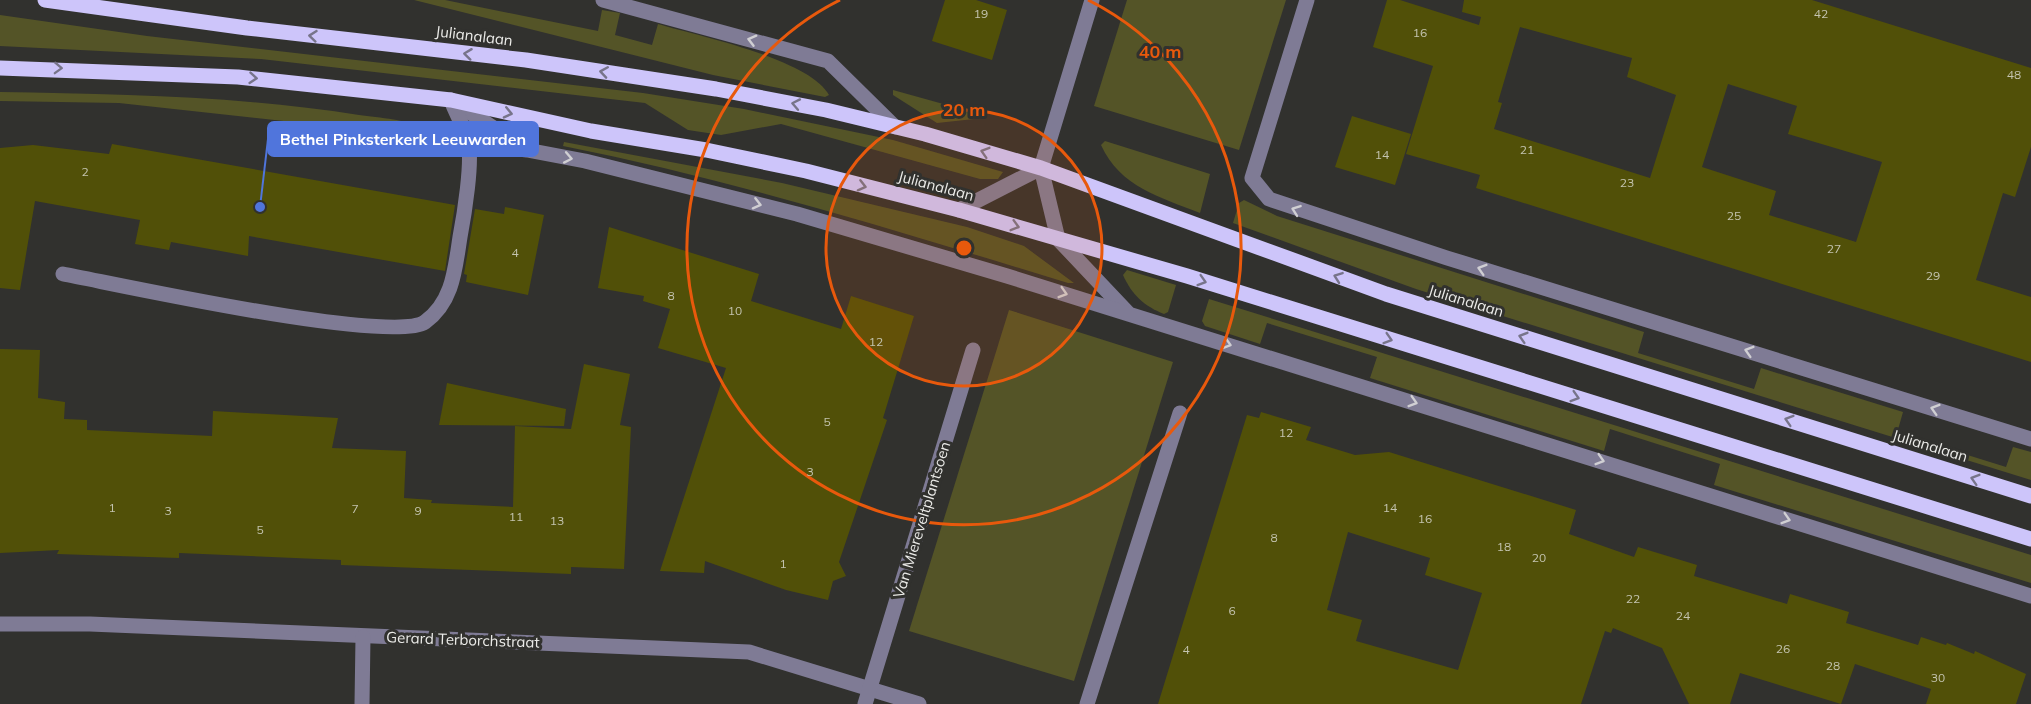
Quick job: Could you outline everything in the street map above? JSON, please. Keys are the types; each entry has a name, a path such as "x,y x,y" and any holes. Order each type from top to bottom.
{"main road":[{"name":"Julianalaan","path":"45,0 247,28 526,60 716,89 826,110 895,127 1041,168 1386,294 2031,496"},
{"name":"Julianalaan","path":"0,68 238,77 451,100 591,131 706,150 806,171 959,210 1214,284 2031,539"}],"street":[{"name":"Julianalaan","path":"603,0 828,61 895,127"},
{"path":"1058,239 1041,168 1092,0"},
{"path":"1307,0 1252,178 1269,199 1294,210 2031,439"},
{"name":"Julianalaan","path":"451,100 527,150"},
{"path":"63,274 281,315 362,327 412,328 424,323 446,301 454,272 465,208 469,143 451,100"},
{"name":"Julianalaan","path":"469,143 527,150 585,161 797,214 1129,314 2031,596"},
{"path":"959,210 1041,168"},
{"name":"Julianalaan","path":"1058,239 1129,314"},
{"name":"Van Miereveltplantsoen","path":"865,704 973,351"},
{"path":"1087,704 1180,413"},
{"name":"Gerard Terborchstraat","path":"0,624 90,624 748,651 919,704"},
{"path":"362,704 363,636"}],"shaded area":[{"path":"414,0 445,0 598,31 602,10 620,13 615,35 652,45 658,24 725,42 800,70 818,82 829,95 825,97 713,75"},
{"path":"1127,0 1286,0 1239,150 1094,106"},
{"path":"0,15 147,36 643,93 744,109 893,140 1003,172 998,179 980,179 781,124 721,135 688,130 645,103 261,59 0,46"},
{"path":"893,90 972,112 974,119 937,123 893,95"},
{"path":"0,92 135,95 270,104 394,120 411,123 425,130 393,133 119,103 0,101"},
{"path":"1105,141 1210,174 1200,213 1156,196 1130,181 1109,159 1101,145"},
{"path":"564,142 782,183 967,227 1024,246 1074,283 754,191 563,146"},
{"path":"1244,200 1277,216 1644,332 1638,353 1754,389 1761,368 1903,412 1897,433 2006,467 2013,447 2031,452 2031,480 1416,289 1233,223 1239,203"},
{"path":"1127,270 1176,285 1168,312 1164,314 1157,311 1139,299 1123,275"},
{"path":"1209,299 2031,555 2031,583 1714,485 1720,464 1610,429 1604,451 1370,378 1377,357 1267,323 1260,344 1205,326 1202,321"},
{"path":"1009,310 1173,362 1074,681 909,631"}],"building":[{"path":"945,0 976,0 1007,10 992,60 932,41"},
{"path":"1387,0 1400,0 1479,25 1481,17 1462,12 1464,0 1812,0 2031,68 2031,147 2015,197 2003,193 1976,280 2031,297 2031,362 1476,188 1480,175 1406,154 1433,66 1373,47","holes":["1520,27 1632,58 1627,77 1676,95 1650,178 1494,129 1502,103 1498,102","1728,84 1797,106 1788,134 1882,162 1856,242 1769,215 1776,191 1702,167"]},
{"path":"1352,116 1411,134 1395,185 1335,167"},
{"path":"112,144 455,205 445,271 249,236 248,256 171,242 169,250 135,244 140,220 35,201 20,290 0,288 0,148 33,145 109,154"},
{"path":"505,207 544,215 528,295 466,282 467,275 464,274 475,209 504,214"},
{"path":"609,227 759,274 751,301 841,329 851,296 914,316 883,418 887,420 839,562 846,576 833,581 828,600 786,590 705,561 704,573 660,571 726,368 658,348 670,309 643,301 644,296 598,288"},
{"path":"0,349 40,350 38,398 65,402 64,419 87,420 87,430 212,436 213,411 338,418 332,448 406,451 404,498 432,500 431,503 513,507 515,426 571,429 584,364 630,374 620,425 631,427 624,569 571,567 571,574 341,565 341,560 179,553 179,558 57,554 59,550 0,553"},
{"path":"447,383 566,409 564,426 439,425"},
{"path":"1261,412 1311,427 1306,440 1355,455 1389,452 1576,510 1569,534 1634,557 1638,547 1697,565 1694,576 1787,604 1790,594 1849,612 1846,623 1918,645 1921,637 1946,645 1947,643 1974,654 1975,651 2026,674 2016,704 1926,704 1931,689 1855,664 1841,704 1740,673 1730,704 1689,704 1662,648 1613,628 1611,633 1605,631 1581,704 1158,704 1247,415 1259,418","holes":["1348,532 1430,558 1425,575 1482,593 1458,670 1356,641 1362,620 1327,610"]}],"place":[{"name":"Bethel Pinksterkerk Leeuwarden","path":"260,207"}]}
